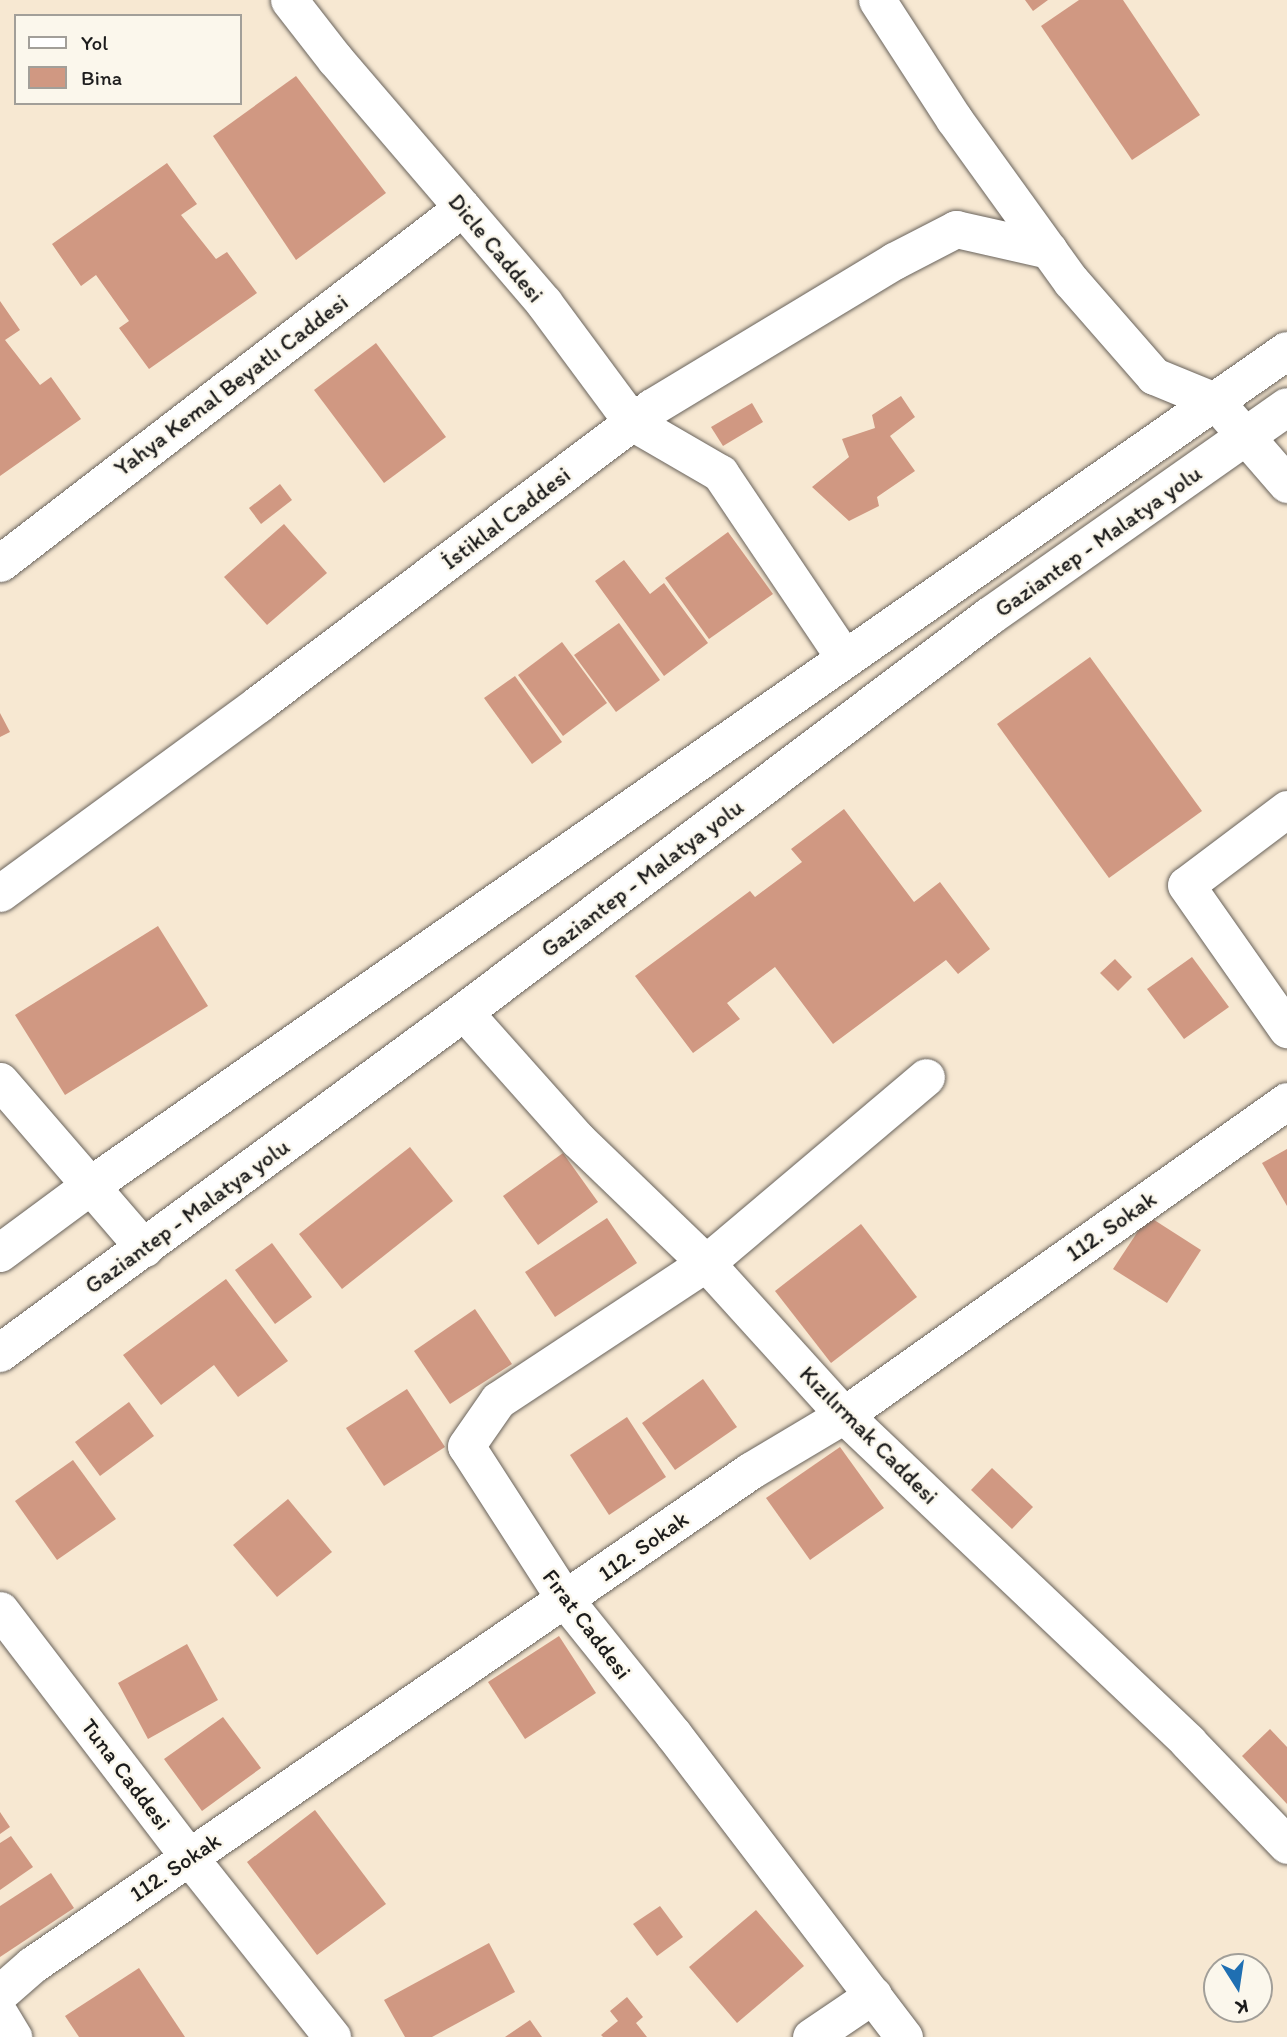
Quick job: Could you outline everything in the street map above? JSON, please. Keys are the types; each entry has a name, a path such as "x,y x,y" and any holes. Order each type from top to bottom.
{"highway":[{"name":"Gaziantep - Malatya yolu","path":"0,1253 92,1185 1287,351"},
{"name":"Gaziantep - Malatya yolu","path":"0,1353 464,1012 990,617 1287,407"}],"street":[{"name":"Dicle Caddesi","path":"289,0 335,59 544,303 632,422 720,473 845,659"},
{"path":"877,0 954,119 1072,281 1154,376 1215,401 1287,484"},
{"name":"Yahya Kemal Beyatlı Caddesi","path":"0,564 462,208"},
{"name":"İstiklal Caddesi","path":"0,893 258,704 652,407 894,261 956,229 1049,250"},
{"path":"1287,809 1186,885 1287,1029"},
{"name":"Kızılırmak Caddesi","path":"464,1012 578,1140 706,1263 844,1415 1188,1742 1287,1845"},
{"path":"706,1263 926,1077"},
{"path":"0,1081 144,1248"},
{"name":"112. Sokak","path":"0,1993 32,1965 566,1601 750,1471 844,1415 1287,1101"},
{"name":"Fırat Caddesi","path":"706,1263 498,1400 466,1446 566,1601 904,2037"},
{"name":"Tuna Caddesi","path":"0,1609 189,1857 332,2037"},
{"path":"811,2037 873,1995"},
{"path":"0,2015 13,2037"}],"building":[{"path":"1025,0 1048,0 1033,11"},
{"path":"1079,0 1123,0 1200,115 1132,160 1041,26"},
{"path":"296,76 386,193 296,260 213,136"},
{"path":"167,163 197,204 181,215 216,259 227,252 257,293 149,369 119,328 129,321 96,275 81,286 52,244"},
{"path":"0,301 20,330 5,340 40,385 51,377 81,419 0,476"},
{"path":"376,343 446,437 384,483 314,390"},
{"path":"901,396 915,417 890,436 915,471 877,497 879,506 849,521 812,487 849,457 842,439 875,428 872,415"},
{"path":"752,403 763,422 723,446 711,427"},
{"path":"280,484 292,500 261,524 249,508"},
{"path":"284,524 327,573 267,625 224,577"},
{"path":"728,532 773,594 709,639 665,578"},
{"path":"624,560 650,594 664,583 708,643 664,676 595,581"},
{"path":"619,623 660,680 616,712 574,655"},
{"path":"562,642 607,703 563,736 518,675"},
{"path":"1090,657 1202,811 1109,878 997,724"},
{"path":"515,676 562,742 532,764 484,698"},
{"path":"0,713 10,732 0,737"},
{"path":"844,809 914,902 940,882 990,949 958,974 946,960 833,1044 775,967 727,1003 740,1019 693,1053 635,976 750,891 755,897 802,862 791,849"},
{"path":"158,926 208,1006 65,1095 15,1015"},
{"path":"1192,957 1229,1007 1184,1039 1147,989"},
{"path":"1115,959 1132,977 1118,991 1100,973"},
{"path":"410,1147 453,1201 342,1289 299,1234"},
{"path":"1287,1149 1287,1206 1262,1163"},
{"path":"563,1153 598,1202 538,1245 503,1196"},
{"path":"1148,1216 1201,1250 1167,1303 1113,1269"},
{"path":"607,1218 637,1263 555,1317 525,1272"},
{"path":"861,1224 917,1297 831,1363 775,1291"},
{"path":"272,1243 312,1297 275,1324 235,1270"},
{"path":"226,1279 288,1361 238,1397 214,1365 161,1405 123,1355"},
{"path":"475,1309 512,1364 450,1404 414,1351"},
{"path":"703,1379 737,1427 675,1470 642,1423"},
{"path":"407,1389 445,1447 384,1486 346,1428"},
{"path":"129,1402 154,1436 100,1476 75,1442"},
{"path":"627,1417 666,1477 609,1515 570,1455"},
{"path":"840,1447 884,1508 810,1560 766,1498"},
{"path":"73,1460 116,1519 57,1560 15,1501"},
{"path":"992,1468 1033,1507 1012,1529 971,1490"},
{"path":"288,1499 332,1552 277,1597 233,1545"},
{"path":"559,1636 596,1693 525,1739 488,1682"},
{"path":"187,1644 218,1700 148,1739 118,1683"},
{"path":"223,1717 261,1768 202,1811 164,1759"},
{"path":"1270,1729 1287,1747 1287,1804 1242,1756"},
{"path":"315,1810 386,1904 317,1955 247,1862"},
{"path":"0,1812 10,1827 0,1834"},
{"path":"11,1836 33,1867 0,1890 0,1843"},
{"path":"51,1873 74,1908 0,1957 0,1906"},
{"path":"660,1906 683,1937 657,1956 633,1924"},
{"path":"756,1910 804,1966 737,2023 689,1967"},
{"path":"489,1943 515,1992 432,2037 405,2037 384,2000"},
{"path":"139,1968 185,2037 79,2037 65,2016"},
{"path":"627,1997 643,2017 636,2023 647,2037 603,2037 601,2035 618,2021 610,2011"},
{"path":"530,2020 542,2037 505,2037"}]}
